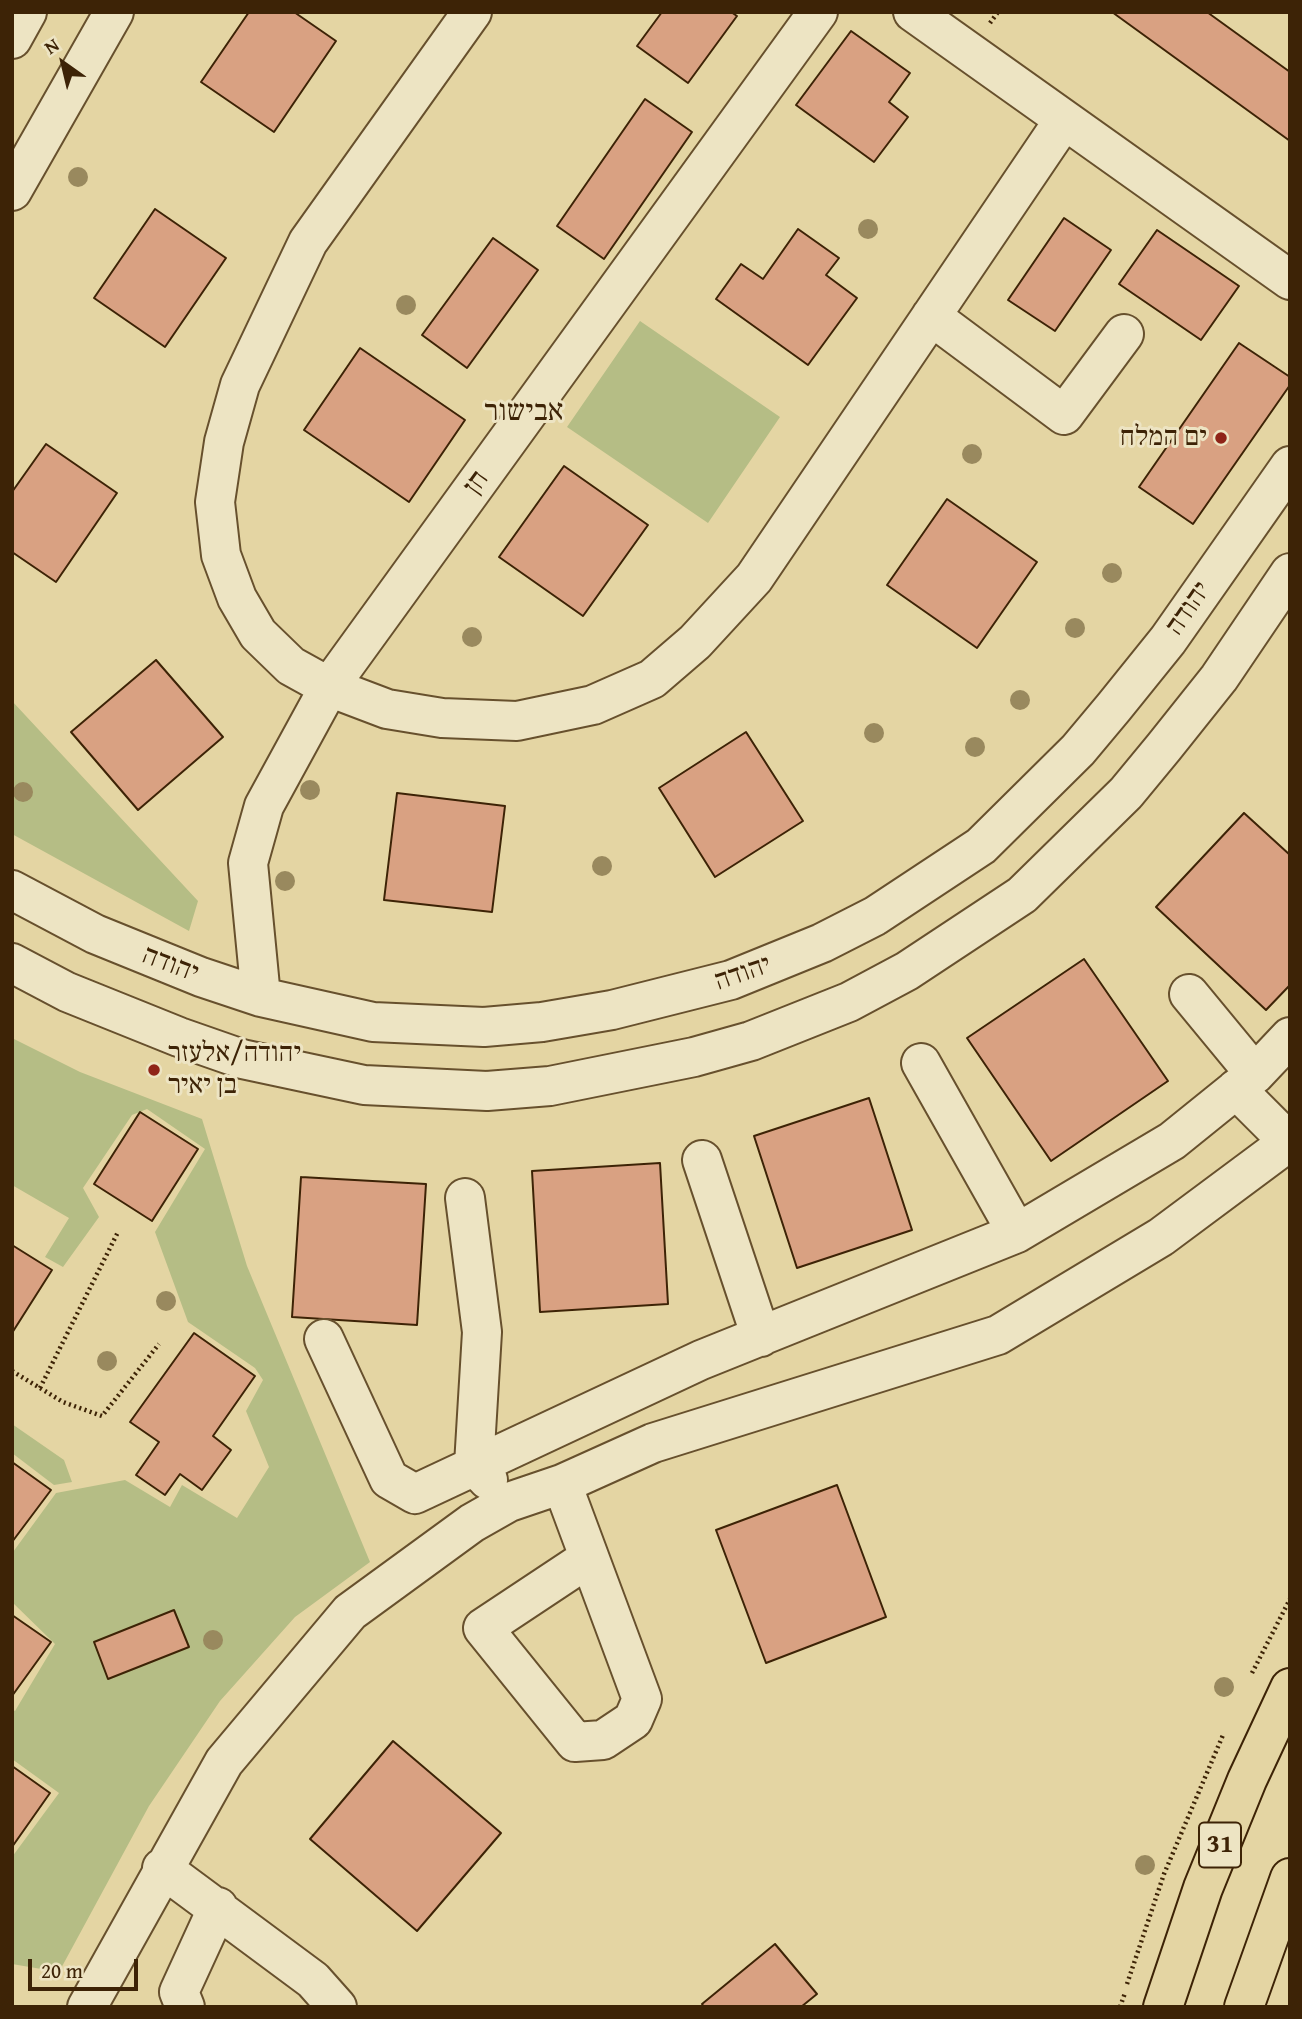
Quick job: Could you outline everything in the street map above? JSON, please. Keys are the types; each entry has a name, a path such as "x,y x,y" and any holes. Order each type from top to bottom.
{"highway":[{"name":"31","path":"1163,2007 1203,1888 1290,1688"},
{"path":"1244,2007 1290,1878"}],"street":[{"path":"12,39 27,12"},
{"path":"12,191 114,12"},
{"path":"472,12 308,242 240,385 224,442 215,502 221,555 237,598 258,634 291,666 329,687 387,709 442,718 517,721 593,705 652,679 695,642 754,578 1063,120"},
{"name":"חן","path":"261,997 248,863 264,806 329,687 818,12"},
{"path":"912,12 1290,280"},
{"path":"931,316 1064,415 1124,334"},
{"name":"יהודה","path":"12,890 95,934 149,958 261,997 373,1022 484,1027 542,1022 678,995 731,980 822,943 886,909 981,846 1078,750 1168,640 1290,466"},
{"path":"12,963 67,992 242,1059 364,1085 486,1091 550,1086 694,1058 751,1041 849,1002 907,971 1022,895 1126,793 1219,678 1290,573"},
{"path":"87,2007 162,1868 224,1762 350,1612 472,1523 509,1502 562,1484 653,1443 998,1335 1161,1237 1289,1141 1245,1082 1189,994"},
{"path":"324,1339 389,1479 415,1494 701,1360 1017,1233 1172,1141 1245,1082 1290,1037"},
{"path":"921,1063 1017,1233"},
{"path":"702,1160 761,1336"},
{"path":"465,1198 482,1332 474,1465 509,1502"},
{"path":"562,1484 587,1559 642,1699 633,1720 603,1740 575,1742 483,1628 587,1559"},
{"path":"162,1868 313,1980 337,2007"},
{"path":"185,2007 178,1992 218,1907"}],"path":[{"path":"40,1388 118,1232"},
{"path":"12,1371 63,1402 102,1416 159,1344"}],"green space":[{"path":"640,321 780,417 708,523 567,427"},
{"path":"12,701 198,901 189,931 12,834"},
{"path":"12,1038 80,1072 202,1119 247,1266 370,1562 295,1617 220,1701 149,1806 59,1972 12,1964 12,1857 59,1793 12,1759 12,1709 15,1711 55,1644 12,1602 13,1552 56,1493 125,1480 170,1507 182,1485 237,1518 269,1467 246,1411 263,1380 255,1368 188,1322 155,1232 205,1149 147,1109 132,1115 83,1188 99,1217 63,1267 45,1257 69,1218 12,1185"},
{"path":"12,1424 64,1460 72,1482 54,1485 12,1453"}],"building":[{"path":"249,12 294,12 336,41 274,132 201,82"},
{"path":"662,12 731,12 737,16 688,83 637,46"},
{"path":"1112,12 1207,12 1290,72 1290,141"},
{"path":"851,31 910,73 889,102 908,117 874,162 796,105"},
{"path":"645,99 692,132 604,259 557,226"},
{"path":"155,209 226,258 165,347 94,298"},
{"path":"1064,218 1111,250 1055,331 1008,300"},
{"path":"798,229 839,258 826,275 857,298 808,365 716,299 741,264 763,279"},
{"path":"1157,230 1239,286 1201,340 1119,284"},
{"path":"493,238 538,270 467,368 422,335"},
{"path":"1239,343 1290,377 1290,385 1193,524 1139,487"},
{"path":"360,348 465,420 409,502 304,430"},
{"path":"46,444 117,493 56,582 12,552 12,492"},
{"path":"564,466 648,525 583,616 499,557"},
{"path":"947,499 1037,562 977,648 887,585"},
{"path":"156,660 223,737 138,810 71,732"},
{"path":"746,732 803,821 715,877 659,788"},
{"path":"397,793 505,806 492,912 384,900"},
{"path":"1244,813 1290,855 1290,985 1266,1010 1156,907"},
{"path":"1084,959 1168,1081 1051,1161 967,1038"},
{"path":"869,1098 912,1230 797,1268 754,1136"},
{"path":"140,1112 198,1149 152,1221 94,1184"},
{"path":"660,1163 668,1304 540,1312 532,1171"},
{"path":"301,1177 426,1184 417,1325 292,1317"},
{"path":"12,1245 52,1270 12,1333"},
{"path":"194,1333 255,1376 213,1436 231,1450 202,1490 180,1474 165,1495 136,1475 159,1442 130,1422"},
{"path":"12,1462 51,1490 12,1542"},
{"path":"837,1485 886,1617 766,1663 716,1530"},
{"path":"174,1610 189,1647 108,1679 94,1642"},
{"path":"12,1615 51,1642 12,1696"},
{"path":"393,1741 501,1833 417,1931 310,1839"},
{"path":"12,1766 50,1793 12,1847"},
{"path":"775,1944 817,1994 801,2007 704,2007 702,2004"}],"place":[{"name":"ים המלח","path":"1221,438"},
{"name":"יהודה/אלעזר בן יאיר","path":"154,1070"}],"district":[{"name":"אבישור","path":"524,412"}]}
